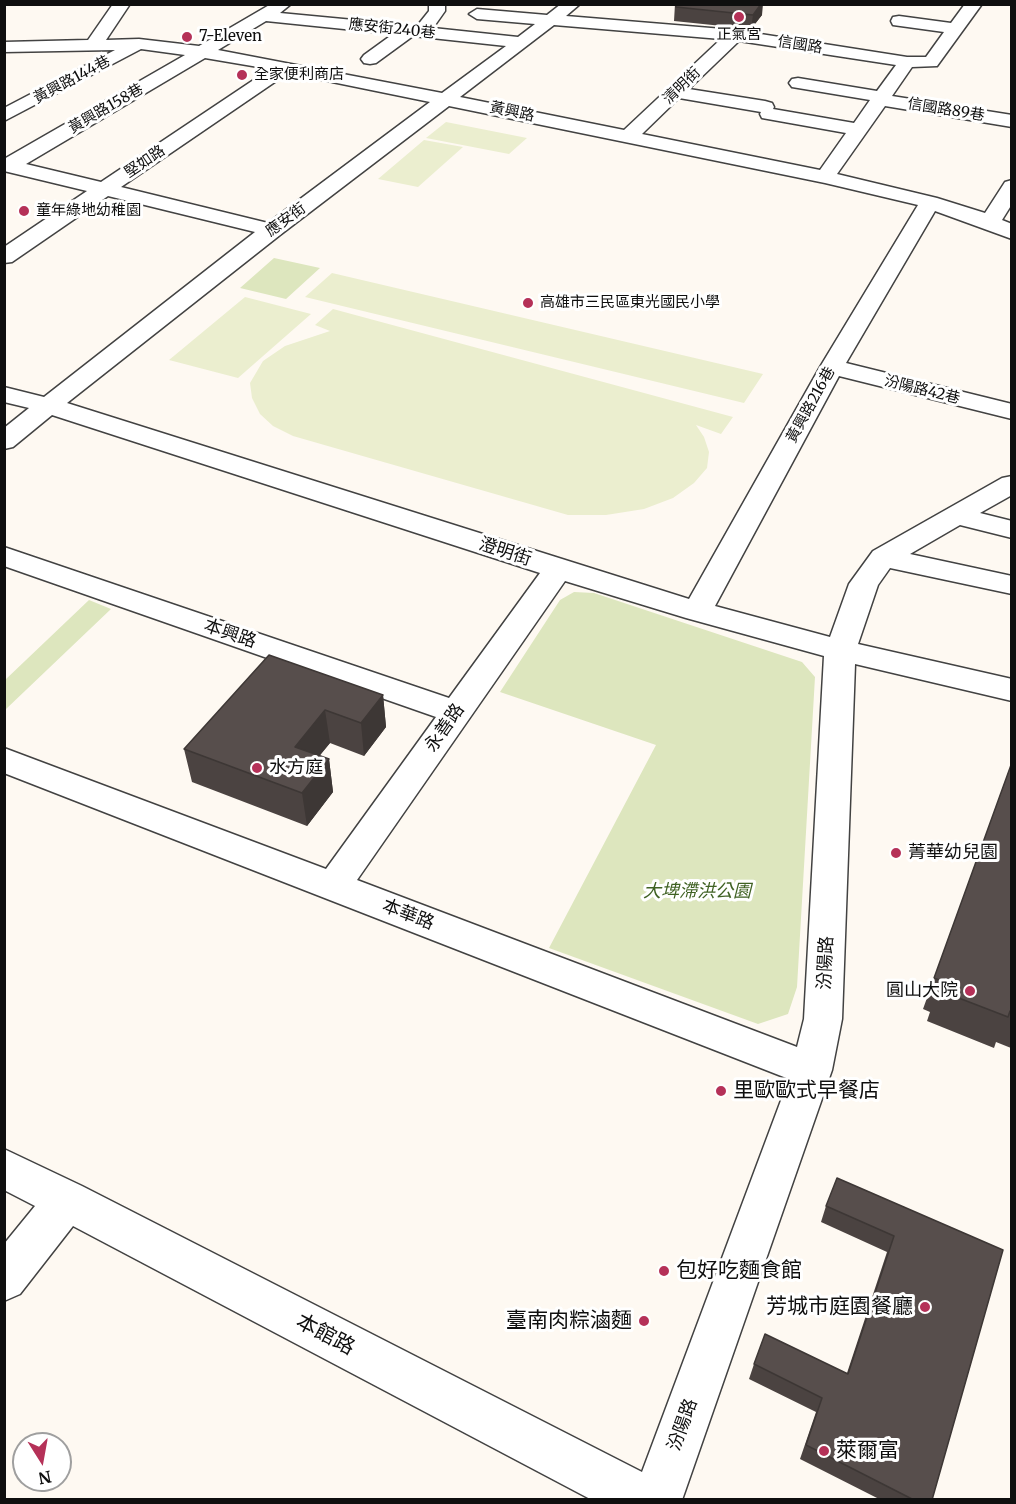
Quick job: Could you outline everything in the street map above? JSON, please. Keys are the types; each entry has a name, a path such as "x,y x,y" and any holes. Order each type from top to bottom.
{"street":[{"path":"94,44 122,4"},
{"name":"黃興路158巷","path":"7,165 283,4"},
{"path":"370,59 415,32 437,11 437,4"},
{"name":"應安街","path":"4,441 272,230 572,4"},
{"path":"825,177 908,62 931,62 974,4"},
{"name":"信國路","path":"477,14 735,35 908,62"},
{"name":"應安街240巷","path":"263,16 520,42"},
{"path":"898,21 956,29"},
{"name":"清明街","path":"629,136 735,35"},
{"name":"黃興路","path":"10,50 94,44 139,44 203,52 447,99 825,177 930,202 990,222 1011,233"},
{"name":"黃興路144巷","path":"4,116 139,44"},
{"name":"堅如路","path":"4,257 285,67"},
{"name":"信國路89巷","path":"798,83 1011,121"},
{"path":"675,92 859,130"},
{"path":"7,165 272,230"},
{"path":"990,222 1011,186"},
{"name":"黃興路216巷","path":"697,611 832,367 930,202"},
{"name":"汾陽路42巷","path":"832,367 1011,412"},
{"name":"澄明街","path":"4,394 50,406 558,569 697,611 840,650 1011,690"},
{"name":"汾陽路","path":"657,1500 812,1070 823,1018 840,650 864,584 883,557 1011,484"},
{"path":"957,516 1011,530"},
{"name":"本興路","path":"4,556 456,712"},
{"path":"883,557 1011,585"},
{"name":"永善路","path":"333,886 558,569"},
{"name":"本華路","path":"4,760 812,1070"},
{"name":"本館路","path":"4,1168 601,1489 646,1500"},
{"path":"4,1279 67,1200"}],"green space":[{"path":"446,122 527,138 509,154 426,138"},
{"path":"424,140 463,147 418,187 378,179"},
{"path":"274,258 320,268 286,299 240,288"},
{"path":"332,273 763,374 744,403 305,297"},
{"path":"245,297 311,314 238,378 169,360"},
{"path":"333,309 733,417 721,434 696,425 704,437 709,452 707,468 694,483 673,498 644,509 606,515 568,515 293,436 273,426 260,414 252,398 250,383 263,361 285,346 330,331 315,325"},
{"name":"大埤滯洪公園","path":"574,592 594,593 802,662 815,677 797,987 788,1014 758,1024 549,948 656,745 500,692 560,600"},
{"path":"89,600 111,609 5,710 5,680"}],"building":[{"path":"676,4 761,4 753,15 676,7"},
{"path":"269,655 383,695 361,723 325,710 295,747 329,759 302,793 184,749"},
{"path":"1011,765 1011,1012 1008,1017 938,990 942,981 934,978"},
{"name":"芳城市庭園餐廳","path":"837,1178 1003,1250 932,1500 914,1500 806,1445 822,1398 754,1364 765,1334 848,1374 894,1236 826,1206"}],"place":[{"name":"正氣宮","path":"739,17"},
{"name":"7-Eleven","path":"187,37"},
{"name":"全家便利商店","path":"242,75"},
{"name":"童年綠地幼稚園","path":"24,211"},
{"name":"高雄市三民區東光國民小學","path":"528,303"},
{"name":"水方庭","path":"257,768"},
{"name":"菁華幼兒園","path":"896,853"},
{"name":"圓山大院","path":"970,991"},
{"name":"里歐歐式早餐店","path":"721,1091"},
{"name":"包好吃麵食館","path":"664,1271"},
{"name":"芳城市庭園餐廳","path":"925,1307"},
{"name":"臺南肉粽滷麵","path":"644,1321"},
{"name":"萊爾富","path":"824,1451"}]}
